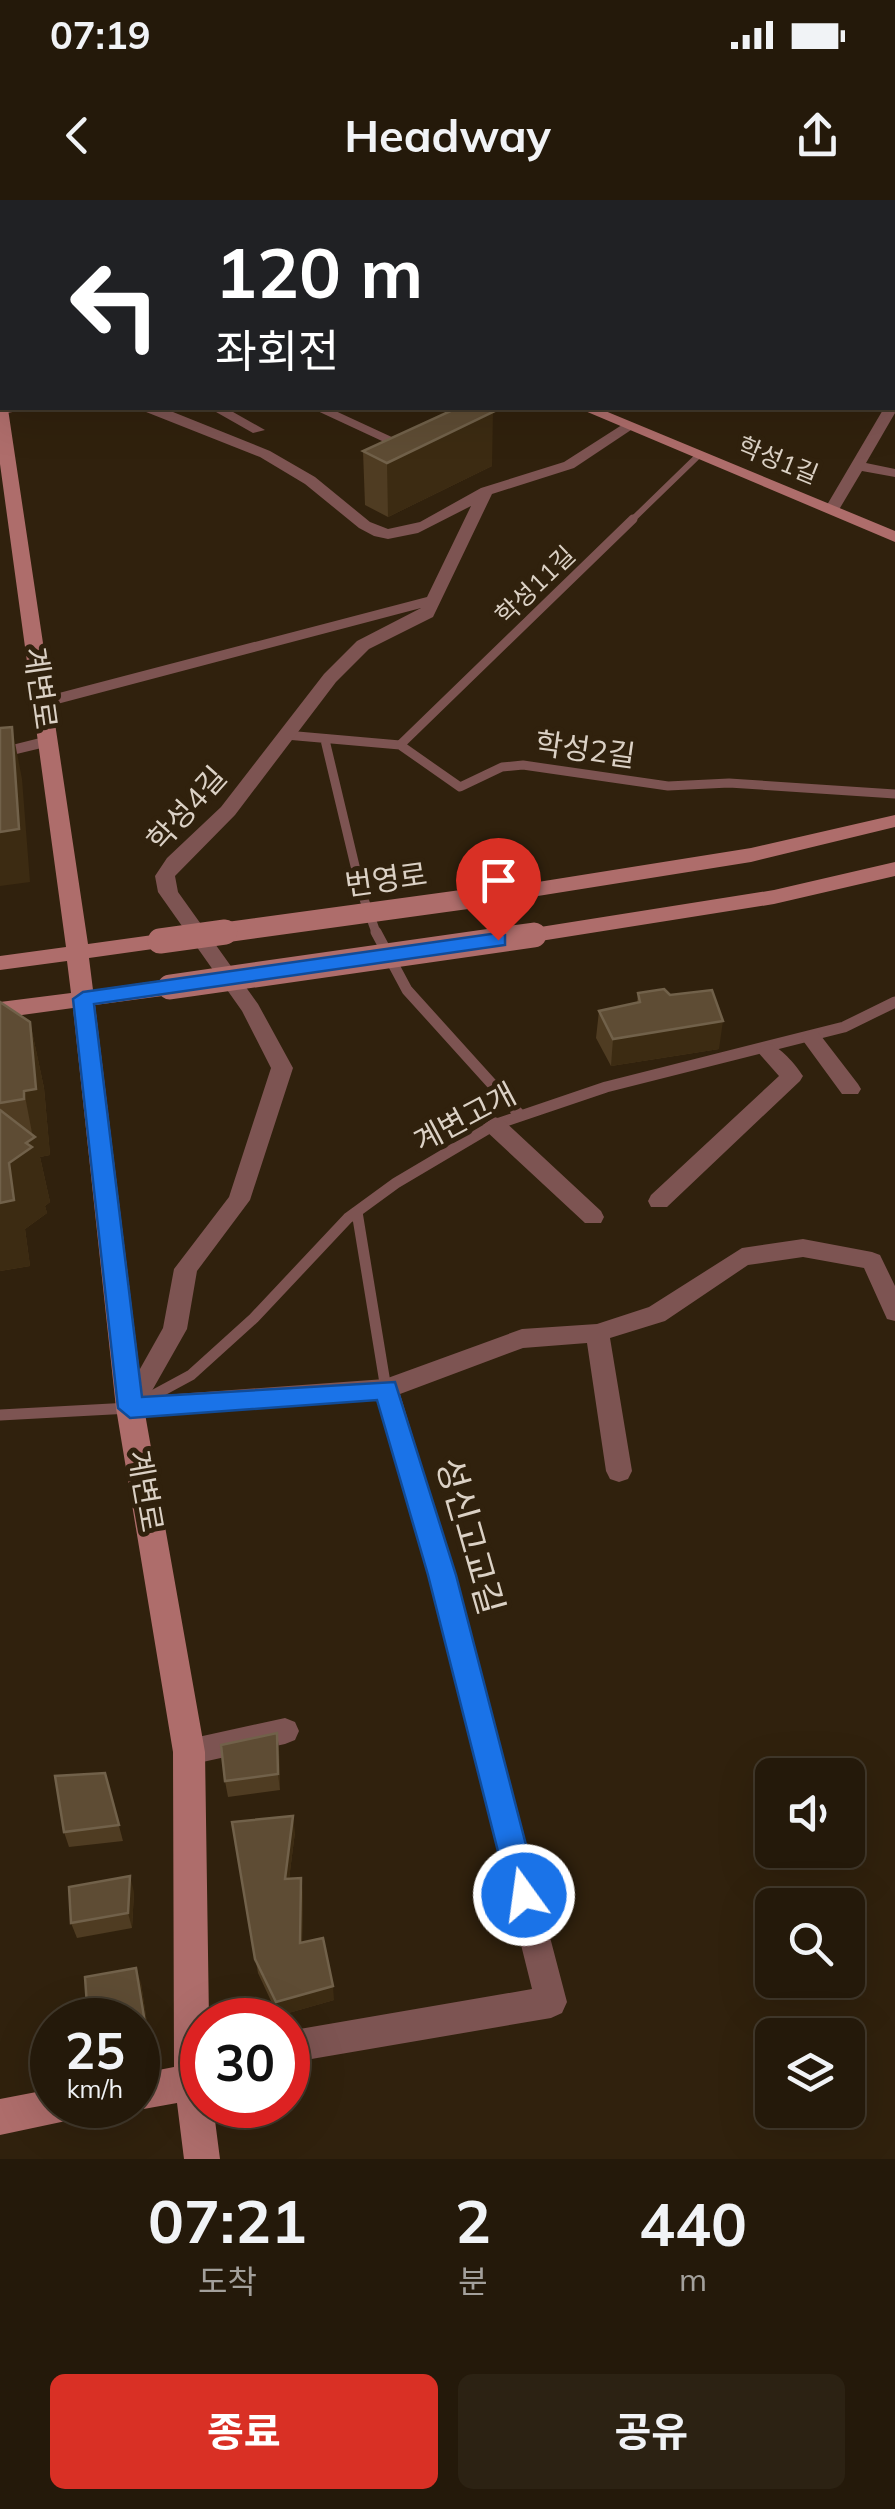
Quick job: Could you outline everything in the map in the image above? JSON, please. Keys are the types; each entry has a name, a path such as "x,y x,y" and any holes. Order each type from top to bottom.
{"street":[{"name":"계변로","path":"0,410 77,952 130,1408 189,1752 196,1998"},
{"path":"151,410 219,431 256,449 312,483 378,532 405,532 486,491 569,465 630,426"},
{"path":"220,410 258,430"},
{"path":"323,410 422,454"},
{"name":"학성1길","path":"591,410 895,536"},
{"path":"832,510 891,410"},
{"path":"858,466 895,473"},
{"name":"학성4길","path":"130,1408 175,1329 186,1270 240,1200 282,1068 251,1009 168,892 166,876 174,862 228,811 330,678 362,646 419,619 435,600 486,491"},
{"path":"42,703 435,600"},
{"path":"0,754 48,741"},
{"name":"번영로","path":"0,963 519,892 752,855 895,821"},
{"path":"0,1010 534,935 774,897 895,869"},
{"path":"811,1037 850,1089"},
{"path":"659,1201 792,1076 767,1050"},
{"path":"494,1125 593,1217"},
{"path":"130,1408 386,1389 522,1338 597,1333 657,1314 742,1257 802,1248 872,1261 895,1312"},
{"path":"597,1333 618,1471"},
{"name":"성신고교길","path":"310,2043 552,2002 442,1575 386,1389"},
{"path":"189,1752 285,1731"},
{"path":"0,2117 30,2112"},
{"name":"계변로","path":"200,2128 202,2159"}],"lane":[{"name":"학성11길","path":"400,744 699,455"},
{"path":"286,735 400,744"},
{"path":"325,740 361,891 383,950 407,990 520,1115"},
{"name":"학성2길","path":"400,744 460,787 502,768 523,766 668,786 728,783 895,794"},
{"name":"계변고개","path":"130,1408 190,1375 220,1349 356,1212 494,1125 606,1086 811,1037 895,1002"},
{"path":"356,1212 386,1389"},
{"path":"0,1415 130,1408"}],"building":[{"path":"453,410 493,412 387,463 363,451"},
{"path":"12,727 19,829 0,832 0,728"},
{"path":"664,989 670,995 712,990 723,1021 613,1039 599,1011 640,1002 638,993"},
{"path":"0,1002 30,1022 36,1089 24,1091 24,1099 0,1103"},
{"path":"0,1110 35,1137 26,1143 32,1147 9,1163 14,1200 0,1203"},
{"path":"277,1733 278,1774 225,1781 221,1745"},
{"path":"105,1773 119,1825 64,1832 55,1776"},
{"path":"293,1816 285,1879 301,1878 300,1943 323,1938 333,1986 290,1998 274,1998 255,1959 232,1822"},
{"path":"130,1876 128,1913 71,1923 69,1887"},
{"path":"136,1968 141,1998 86,1998 85,1977"}],"route":[{"path":"498,940 83,999 130,1408 386,1389 442,1575 524,1895"}]}
